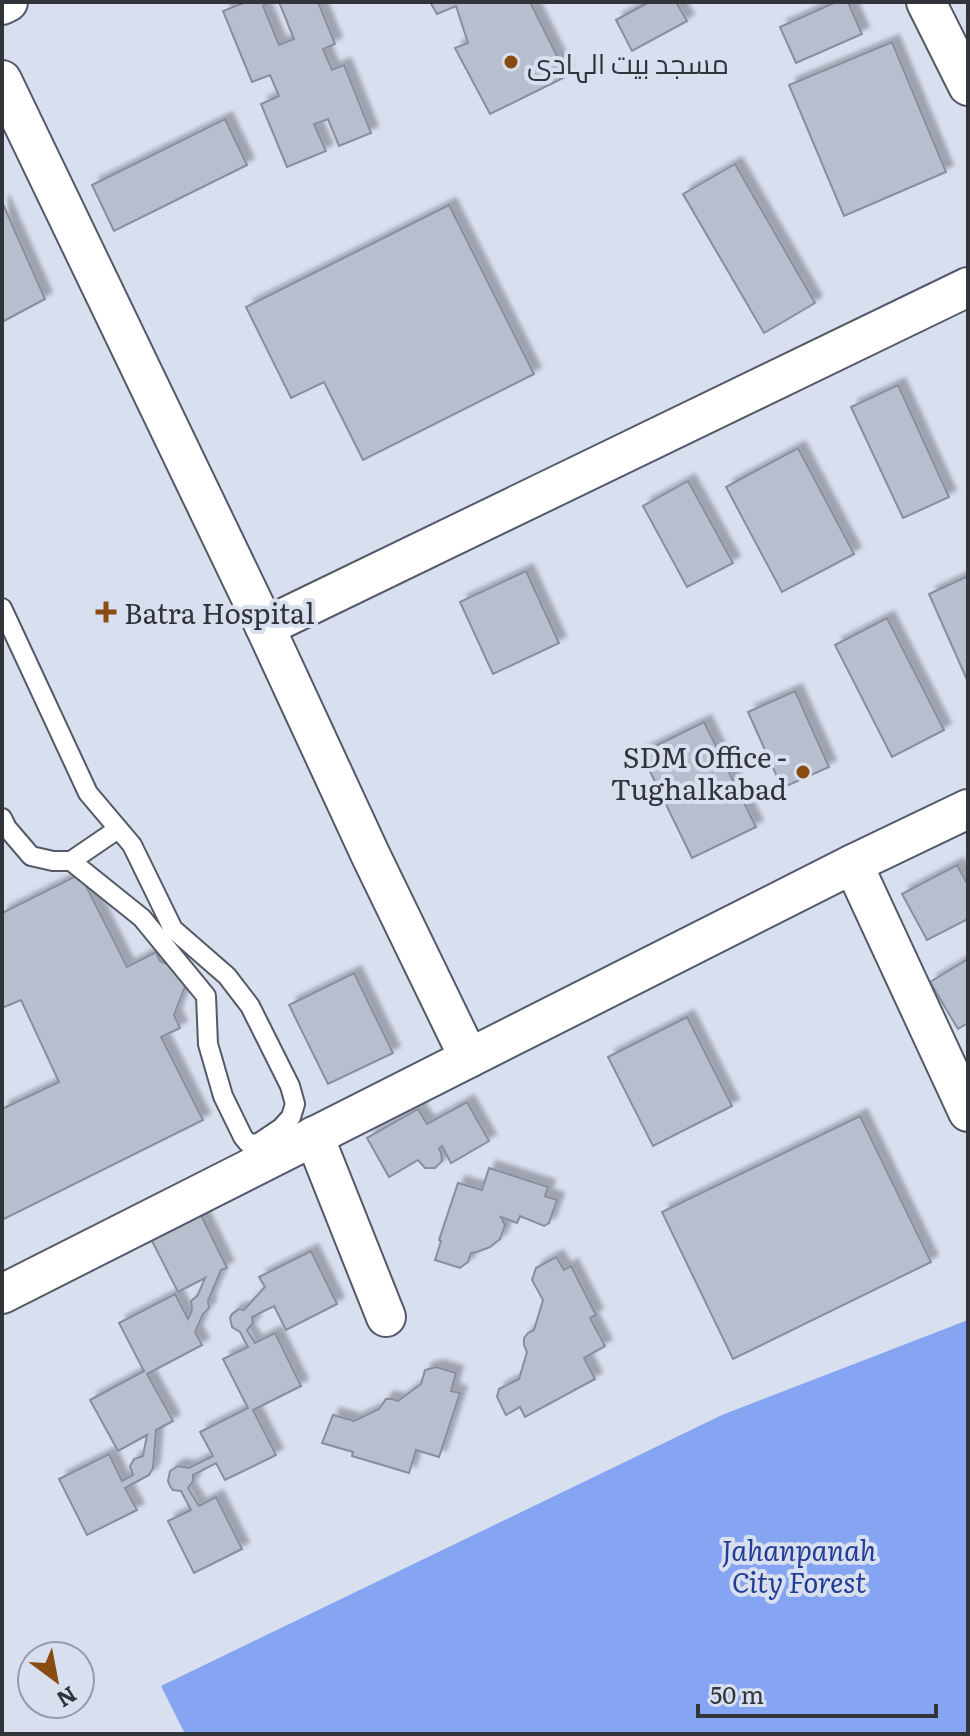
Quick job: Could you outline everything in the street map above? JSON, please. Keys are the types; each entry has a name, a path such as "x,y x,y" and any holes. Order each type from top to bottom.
{"street":[{"path":"2,5 8,2"},
{"path":"926,2 968,86"},
{"path":"2,80 469,1058"},
{"path":"265,627 968,287"},
{"path":"2,1294 853,864 968,809"},
{"path":"853,864 968,1112"},
{"path":"314,1136 386,1317"}],"lane":[{"path":"2,608 9,642 88,793 132,845 173,929 227,976 250,1006 290,1086 295,1104 291,1117 281,1128 257,1144 248,1143 243,1137 223,1096 208,1044 206,996 142,918 71,861"},
{"path":"2,818 31,856 53,861 71,861 118,829"}],"green space":[{"name":"Jahanpanah City Forest","path":"968,1320 968,1734 185,1734 161,1686 722,1415"}],"building":[{"path":"246,2 268,2 263,6 279,45 294,39 279,2 318,2 335,44 323,49 332,70 344,65 371,133 339,146 328,119 314,124 326,151 287,167 261,104 279,96 270,75 252,82 223,11"},
{"name":"مسجد بیت الہادی","path":"430,2 530,2 567,76 490,114 455,48 468,43 456,6 437,14"},
{"path":"649,2 676,2 687,21 632,51 616,20"},
{"path":"836,2 848,2 862,34 796,63 780,27"},
{"path":"892,42 946,172 844,216 789,85"},
{"path":"225,119 247,165 114,231 92,185"},
{"path":"735,164 815,303 764,333 683,194"},
{"path":"2,202 45,299 2,322"},
{"path":"449,205 534,374 363,460 324,382 291,398 246,307"},
{"path":"898,385 949,497 903,518 851,407"},
{"path":"798,448 854,554 782,592 726,487"},
{"path":"688,481 733,563 687,587 643,506"},
{"path":"526,571 559,643 493,674 460,602"},
{"path":"968,576 968,682 929,594"},
{"path":"887,618 944,730 892,757 835,645"},
{"path":"795,691 829,767 782,788 748,712"},
{"path":"704,722 756,827 692,858 641,753"},
{"path":"957,865 968,885 968,919 927,940 902,894"},
{"path":"80,874 127,967 156,952 160,961 174,967 186,984 174,1015 180,1028 161,1037 203,1120 2,1220 2,1109 59,1082 21,1000 2,1008 2,913"},
{"path":"968,959 968,1023 958,1029 930,982"},
{"path":"354,973 393,1053 328,1084 289,1005"},
{"path":"687,1017 732,1106 653,1146 608,1057"},
{"path":"467,1102 489,1141 451,1163 442,1146 439,1149 442,1161 435,1168 425,1168 418,1160 389,1177 367,1138 418,1109 427,1124"},
{"path":"860,1116 931,1262 733,1359 662,1212"},
{"path":"489,1168 548,1187 545,1196 557,1200 549,1223 544,1226 520,1216 517,1223 501,1217 505,1225 500,1239 490,1247 471,1253 468,1262 460,1268 435,1260 458,1183 482,1190"},
{"path":"201,1215 227,1268 221,1270 208,1301 209,1308 195,1332 202,1345 147,1374 173,1421 156,1430 153,1468 149,1475 125,1488 137,1510 87,1535 59,1479 109,1454 122,1481 133,1475 130,1466 134,1459 143,1456 147,1435 118,1451 90,1400 144,1371 119,1323 175,1294 188,1319 192,1310 191,1301 198,1295 205,1278 178,1292 151,1239"},
{"path":"311,1251 337,1304 286,1330 274,1306 252,1317 253,1323 247,1330 255,1343 275,1333 301,1386 253,1410 276,1455 225,1480 216,1463 193,1475 188,1488 199,1506 216,1497 242,1549 194,1573 168,1521 191,1510 181,1491 173,1490 170,1486 170,1471 178,1466 189,1468 213,1456 200,1432 248,1408 223,1359 248,1347 240,1332 232,1327 232,1314 239,1309 244,1310 265,1287 259,1277"},
{"path":"556,1257 564,1270 571,1266 596,1315 590,1318 605,1346 584,1358 595,1379 525,1417 520,1407 506,1415 497,1397 499,1389 519,1379 527,1352 524,1338 534,1330 543,1300 532,1280 536,1268"},
{"path":"436,1367 456,1373 451,1391 460,1393 439,1457 416,1450 409,1473 352,1456 353,1452 322,1443 333,1415 354,1421 379,1409 386,1399 398,1401 421,1384 425,1370"}],"place":[{"name":"مسجد بیت الہادی","path":"511,62"},
{"name":"Batra Hospital","path":"106,612"},
{"name":"SDM Office - Tughalkabad","path":"803,772"}]}
